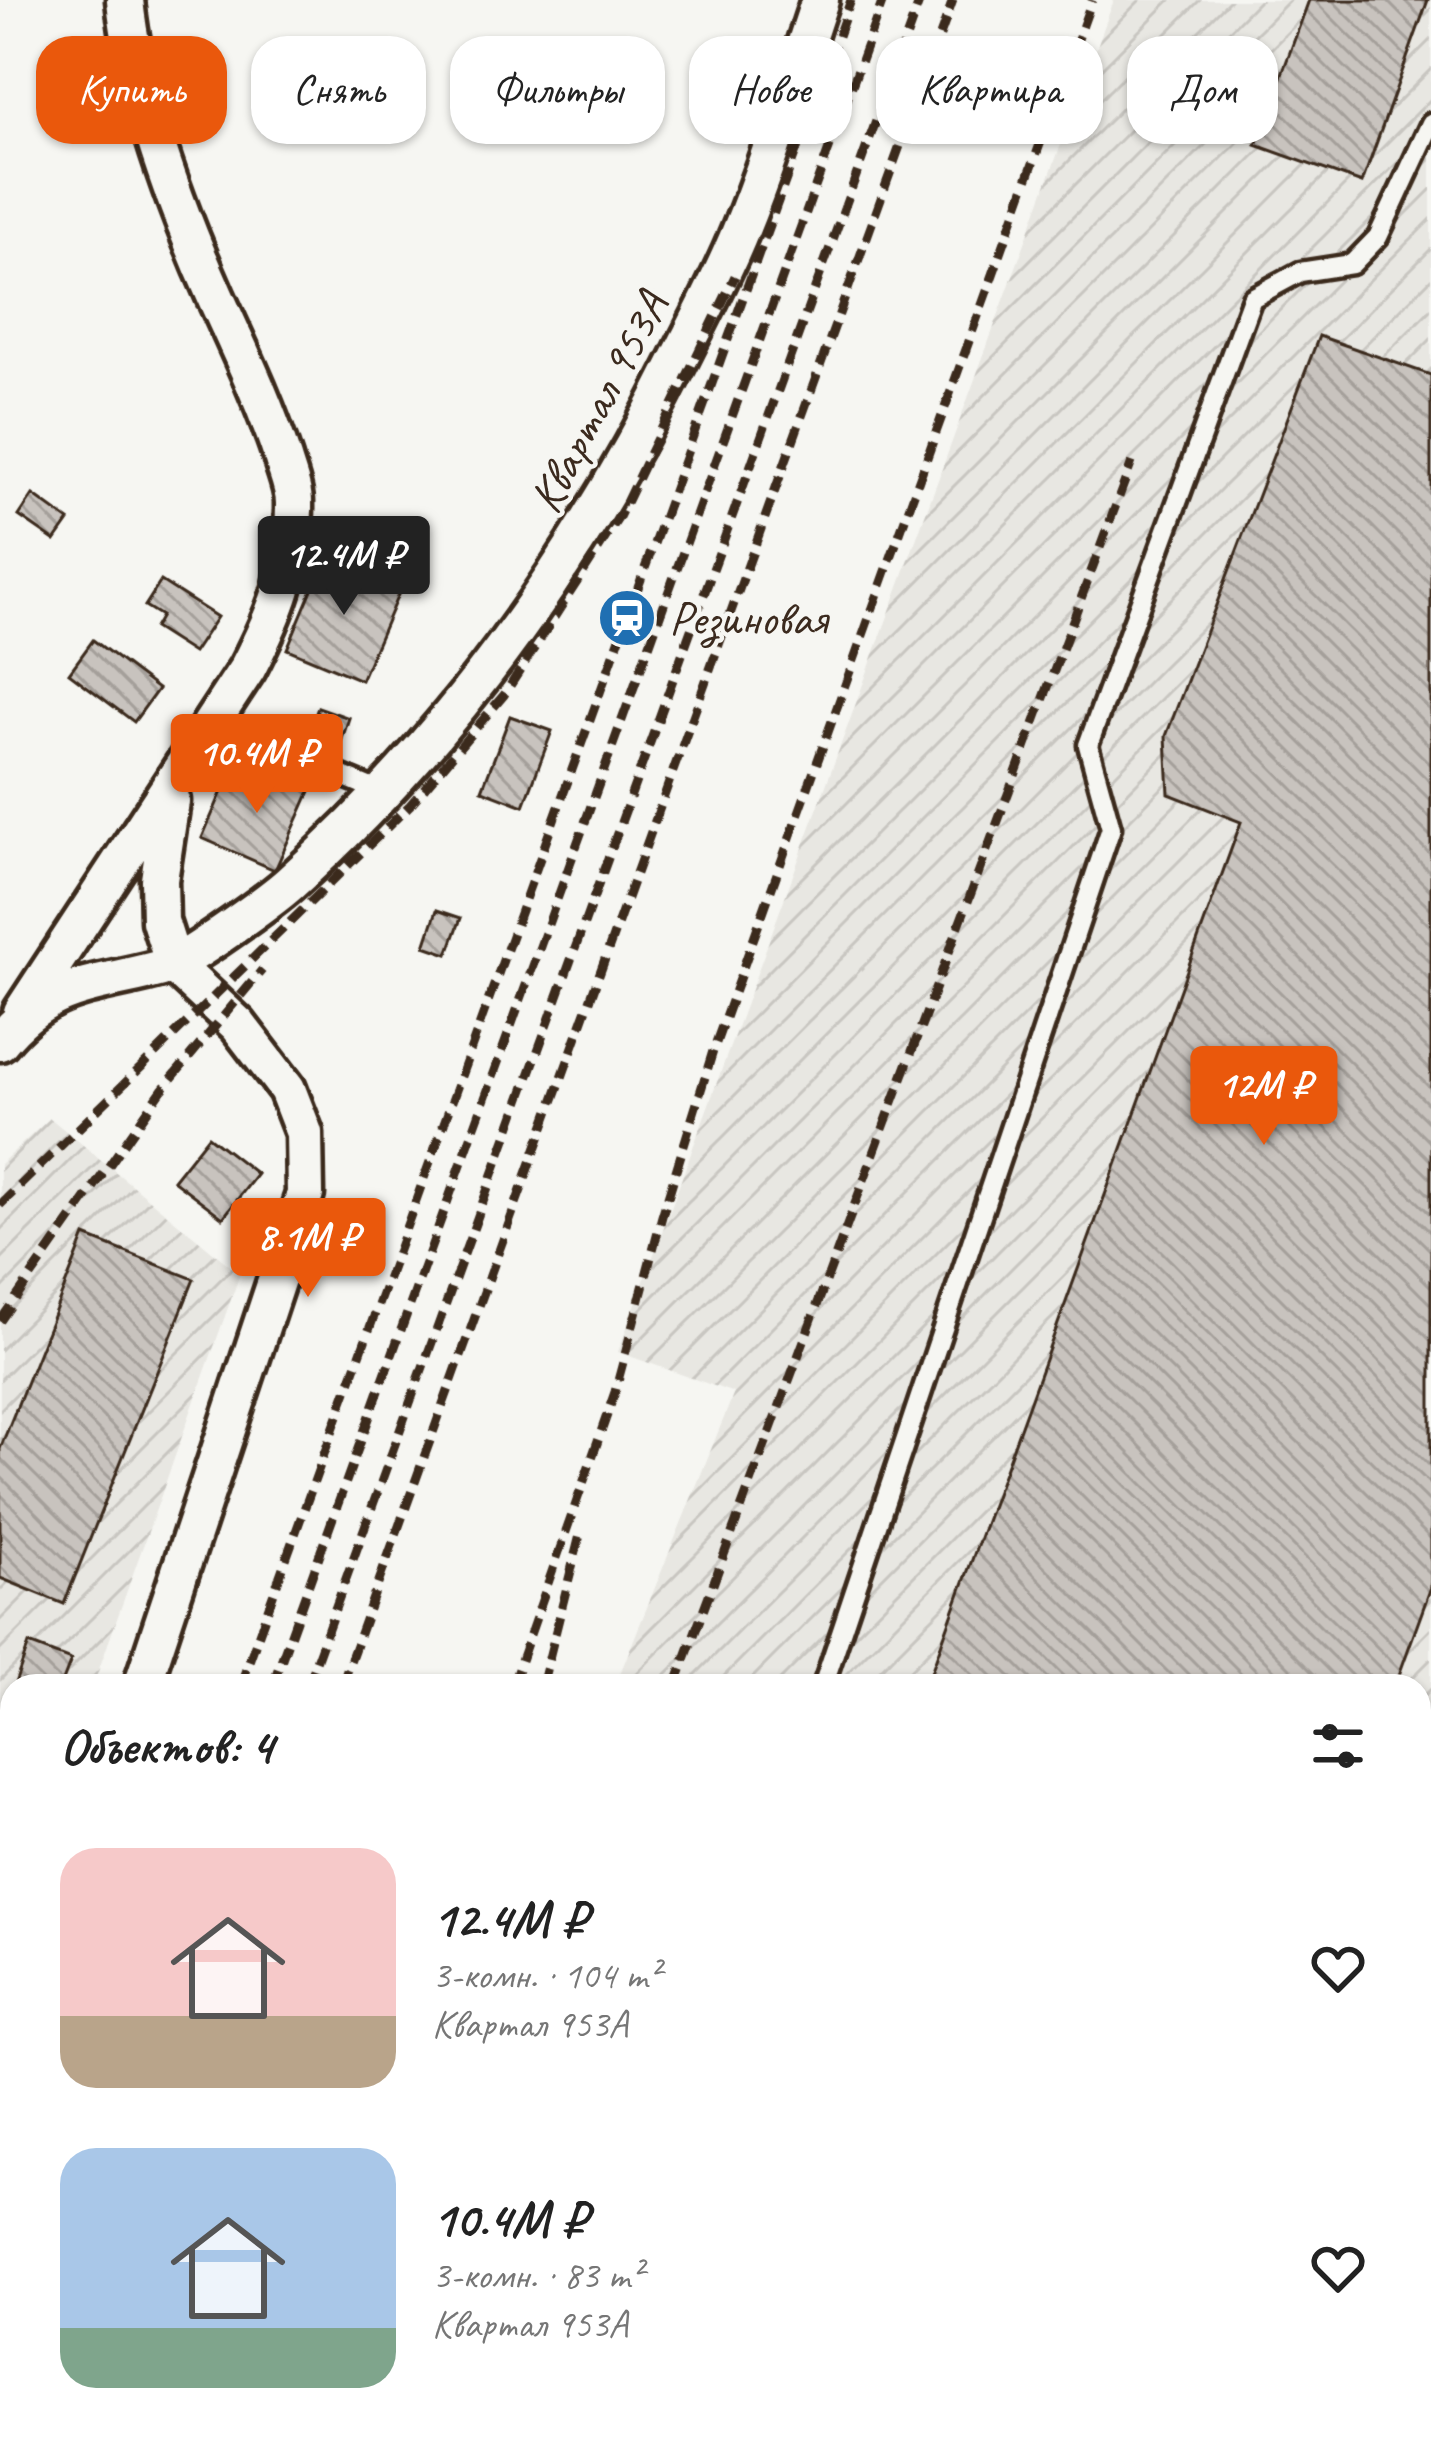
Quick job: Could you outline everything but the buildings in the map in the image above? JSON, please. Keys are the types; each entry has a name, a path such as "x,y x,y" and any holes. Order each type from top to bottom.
{"street":[{"name":"Квартал 953А","path":"5,1029 214,722 278,610 292,554 294,497 270,418 209,282 171,178 130,54 125,0"},
{"name":"Квартал 953А","path":"5,1029 50,998 93,981 174,965 286,887 383,793 490,672 572,552 653,412 740,234 820,0"},
{"path":"146,1674 305,1194 304,1133 287,1089 238,1025 174,965 160,921 159,880 173,785"}],"lane":[{"path":"827,1674 1112,828 1088,745 1252,298 1300,272 1352,264 1378,237 1431,123"},
{"path":"214,722 383,793"}],"shaded area":[{"path":"1114,0 1431,0 1431,1674 620,1674 734,1393 618,1352 1061,144 1103,144 1101,36"},
{"path":"50,1118 240,1274 97,1674 0,1674 0,1164"}],"railway":[{"path":"244,1674 851,0"},
{"path":"276,1674 883,0"},
{"path":"311,1674 920,0"},
{"path":"345,1674 953,0"},
{"path":"516,1674 615,1392 713,1051 1092,0"},
{"path":"0,1205 410,805 504,695 619,517 735,276"},
{"path":"679,1674 1132,462"},
{"path":"0,1321 162,1090 262,970"},
{"path":"545,1674 580,1535"}],"place":[{"name":"Резиновая","path":"627,618"}]}
